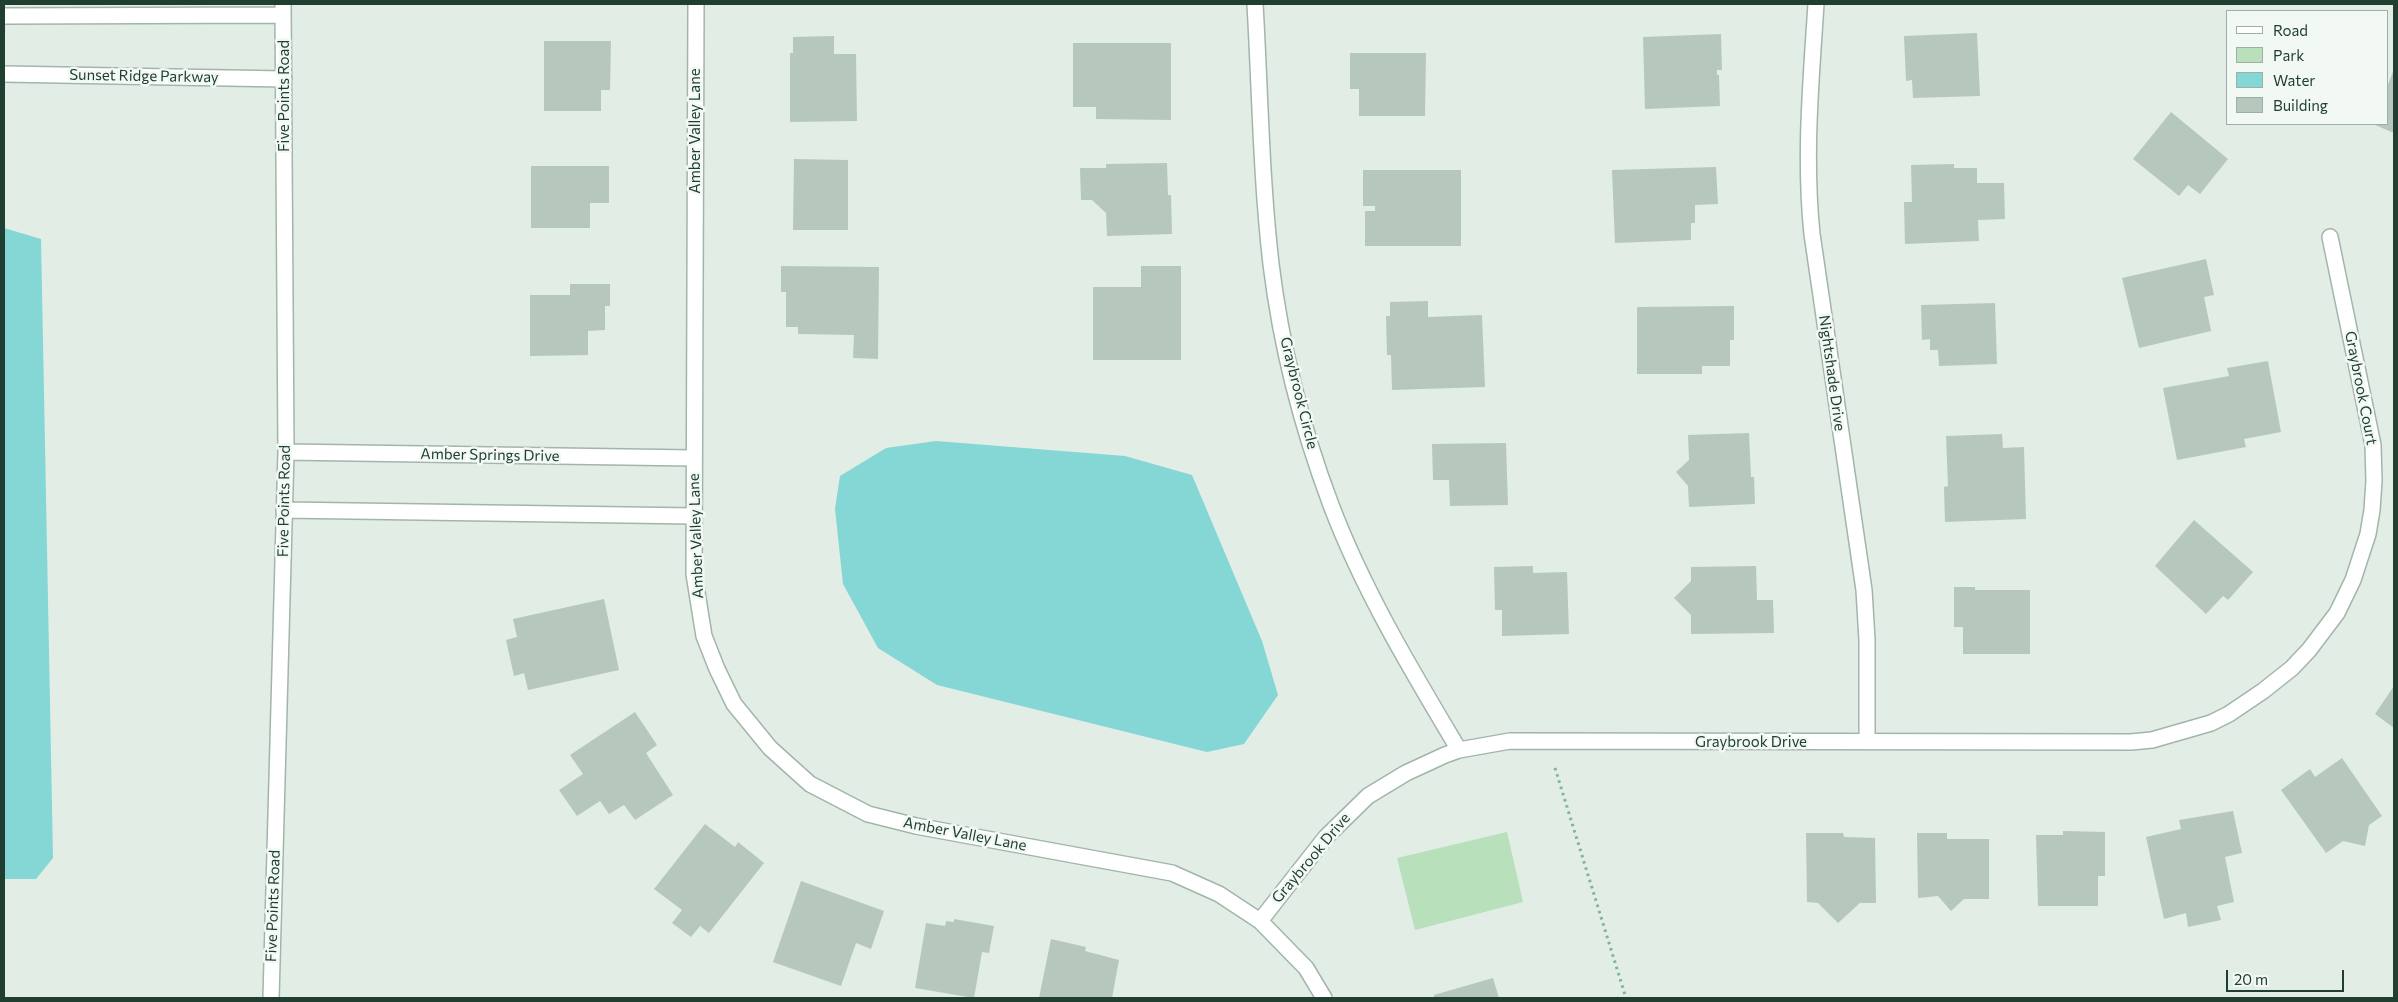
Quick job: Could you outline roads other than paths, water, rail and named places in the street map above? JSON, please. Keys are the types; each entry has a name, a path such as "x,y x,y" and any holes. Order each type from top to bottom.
{"street":[{"name":"Amber Valley Lane","path":"696,4 694,574 704,636 734,704 770,748 810,784 868,814 916,826 1172,873 1219,894 1260,920 1306,968 1324,998"},
{"name":"Graybrook Circle","path":"1255,4 1270,249 1282,326 1301,413 1331,505 1358,570 1387,629 1459,750"},
{"name":"Nightshade Drive","path":"1816,4 1807,135 1807,190 1813,244 1864,590 1867,640 1867,742"},
{"path":"4,16 283,10"},
{"name":"Five Points Road","path":"271,998 286,452 283,10"},
{"name":"Sunset Ridge Parkway","path":"4,74 284,79"},
{"name":"Graybrook Court","path":"2292,668 2323,633 2337,612 2353,580 2368,534 2374,499 2371,431 2330,237"},
{"name":"Amber Springs Drive","path":"286,452 693,458"},
{"path":"284,510 694,516"},
{"name":"Graybrook Drive","path":"1260,920 1326,836 1368,796 1406,773 1459,750 1510,742 2132,742 2152,740 2211,723 2229,714 2292,668"}],"water":[{"path":"4,228 41,239 53,858 36,879 4,879"},
{"path":"936,441 1125,456 1192,475 1262,641 1278,695 1244,744 1207,752 937,685 878,648 843,584 835,509 840,476 886,448"}]}
